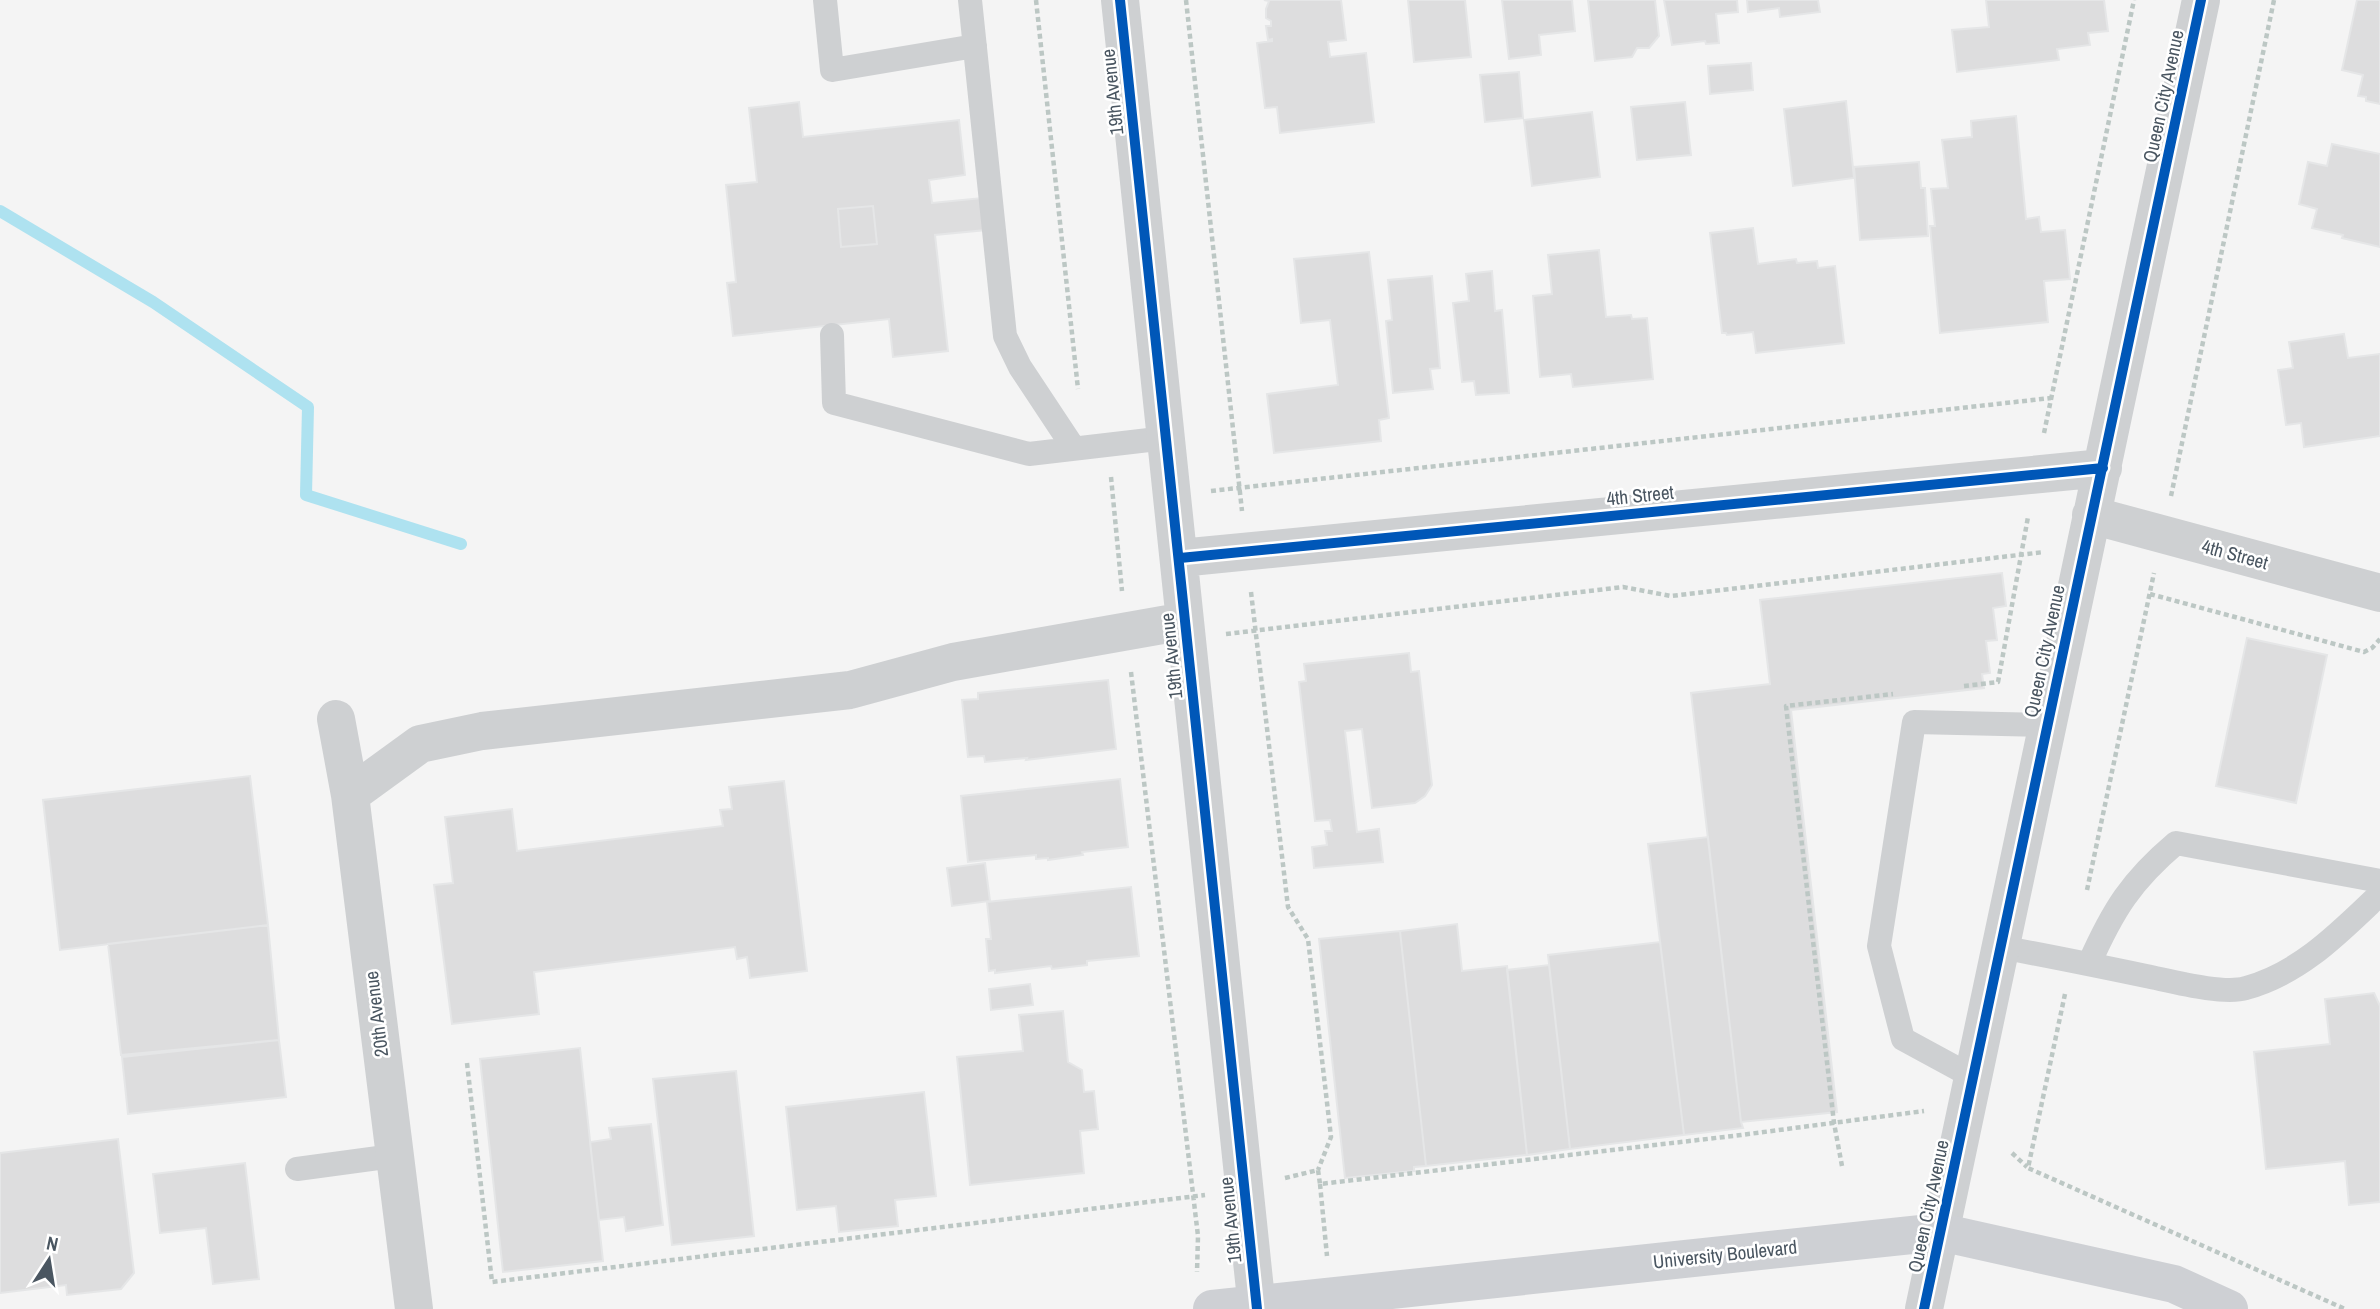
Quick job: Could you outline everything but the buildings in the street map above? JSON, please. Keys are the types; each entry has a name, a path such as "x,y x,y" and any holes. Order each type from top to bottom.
{"main road":[{"name":"University Boulevard","path":"1212,1309 1940,1232 2174,1284 2229,1309"}],"street":[{"name":"19th Avenue","path":"1120,0 1256,1306"},
{"name":"Queen City Avenue","path":"1924,1309 2201,0"},
{"name":"4th Street","path":"1180,558 2104,468"},
{"name":"4th Street","path":"2088,531 2162,534 2380,593"},
{"path":"350,794 420,744 482,731 850,690 953,662 1185,621"},
{"name":"20th Avenue","path":"336,719 350,794 414,1309"}],"lane":[{"path":"825,0 832,70 975,46"},
{"path":"970,0 1005,336 1020,367 1073,447"},
{"path":"832,335 834,403 1029,454 1167,438"},
{"path":"1973,1077 1903,1039 1879,946 1914,722 2046,725"},
{"path":"2081,962 2102,936 2124,896 2147,868 2176,843 2380,881"},
{"path":"2000,947 2211,988 2244,989 2285,973 2320,950 2380,894"},
{"path":"297,1169 393,1156"}],"path":[{"path":"1958,687 1998,682 2035,474 2133,0"},
{"path":"2086,893 2274,0"},
{"path":"1172,495 2052,398"},
{"path":"1185,621 1226,634 1623,587 1671,596 2021,555 2088,531"},
{"path":"2150,594 2364,652 2380,639"},
{"path":"1842,1166 1834,1123 1786,706 1905,693"},
{"path":"2028,1168 2081,962"},
{"path":"467,1063 492,1282"},
{"path":"2012,1153 2028,1168 2345,1309"},
{"path":"1320,1184 1332,1296"}],"waterway":[{"path":"0,211 153,302 308,407 306,495 461,544"}],"cycle path":[{"path":"1120,0 1257,1309"},
{"path":"1924,1309 2201,0"},
{"path":"1180,558 2103,468"}]}
